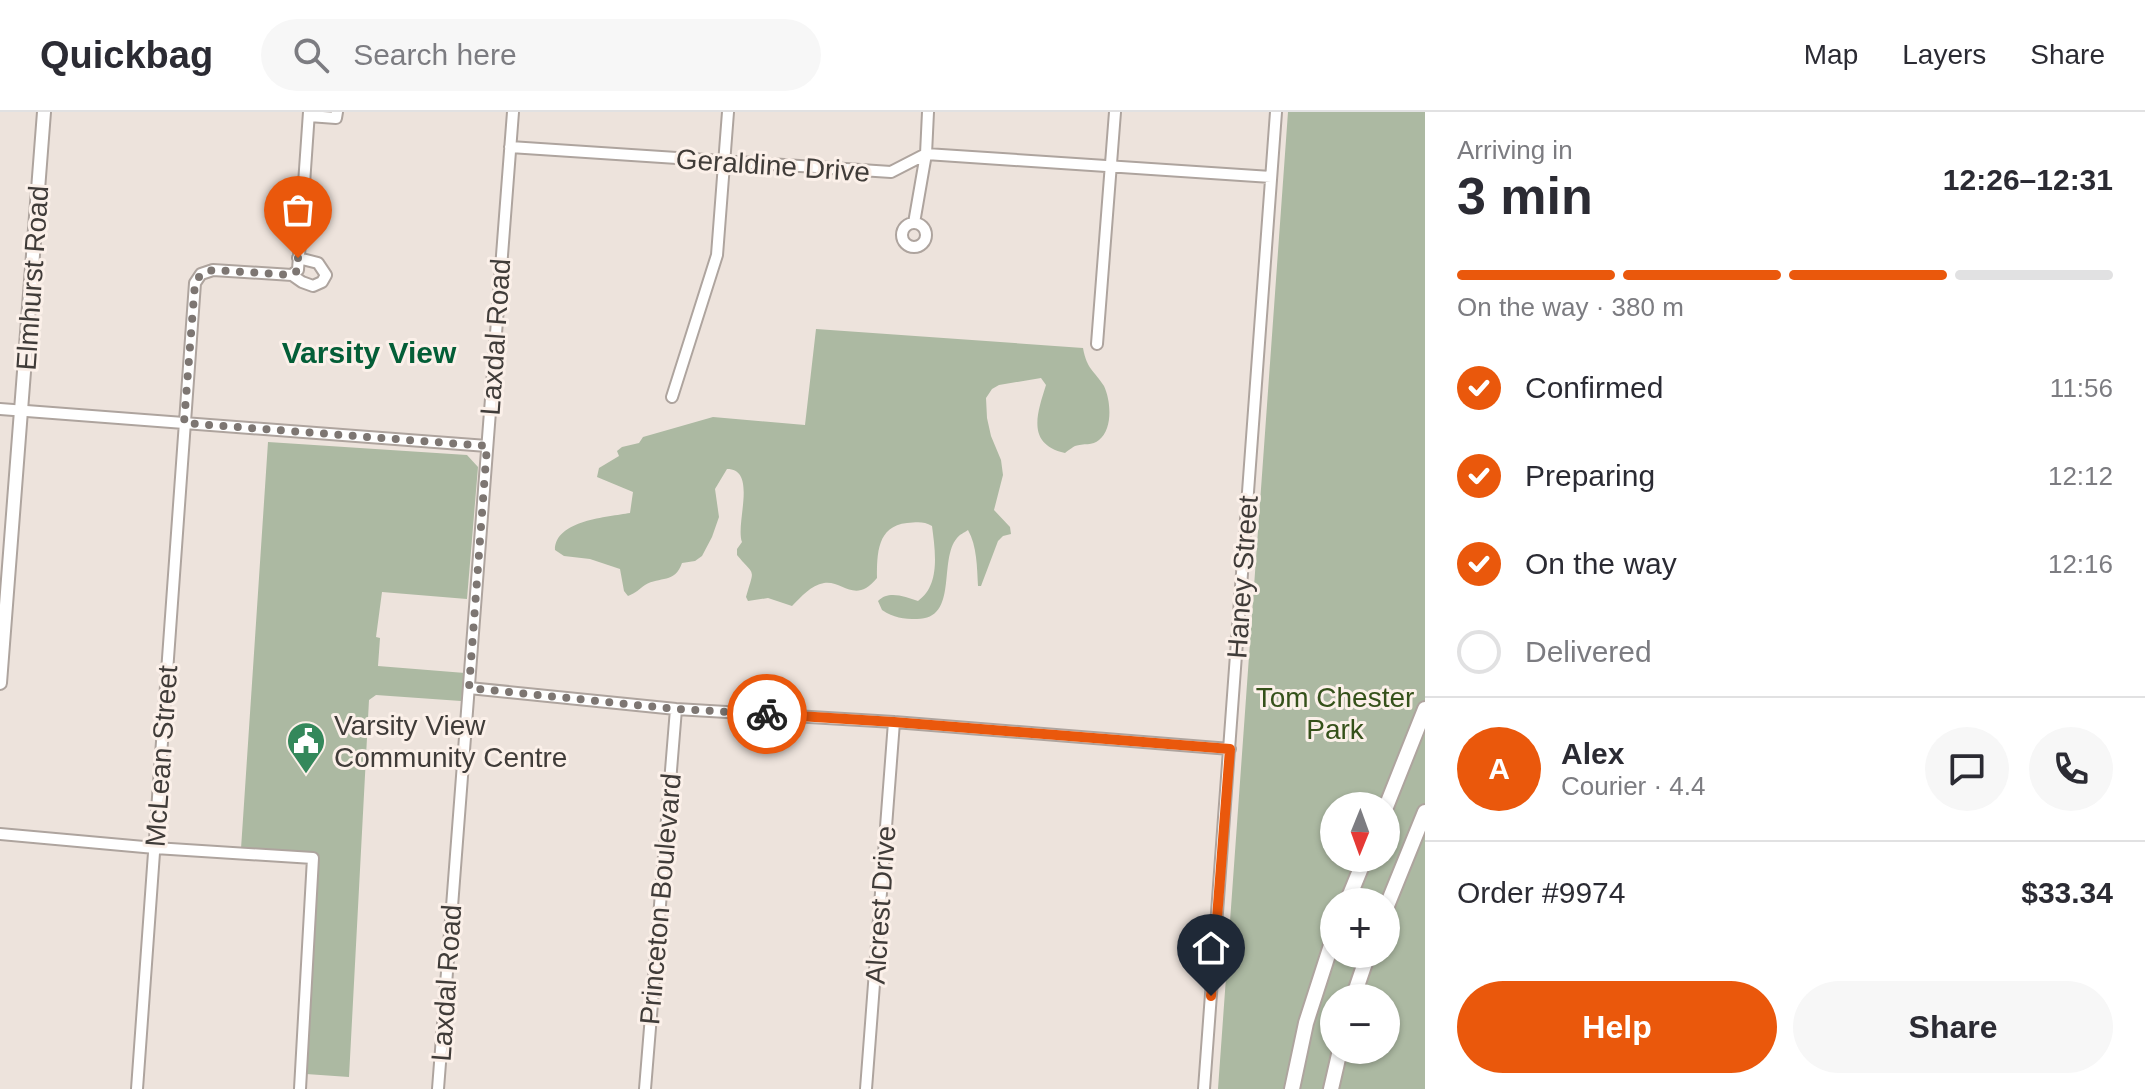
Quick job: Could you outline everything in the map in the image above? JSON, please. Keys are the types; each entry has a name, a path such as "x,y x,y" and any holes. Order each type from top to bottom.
{"main road":[{"path":"1392,792 1425,709"},
{"path":"1394,888 1425,812"},
{"path":"1292,1089 1306,1023 1324,968"},
{"path":"1331,1089 1337,1064"}],"street":[{"name":"Elmhurst Road","path":"0,683 44,112"},
{"path":"298,258 318,263 326,275 322,282 313,286 292,275 298,270 298,258 309,114 336,118 337,112"},
{"name":"Laxdal Road","path":"438,1089 513,112"},
{"path":"672,397 717,255 728,112"},
{"path":"914,223 926,154 928,112"},
{"path":"1097,344 1115,112"},
{"name":"Haney Street","path":"1204,1089 1276,112"},
{"name":"Geraldine Drive","path":"510,147 891,172 926,154"},
{"path":"926,154 1271,177"},
{"name":"McLean Street","path":"137,1089 195,283 201,274 213,270 292,275"},
{"path":"0,409 487,446"},
{"path":"469,688 676,709 894,722 1230,749"},
{"name":"Princeton Boulevard","path":"645,1089 676,709"},
{"name":"Alcrest Drive","path":"866,1089 894,722"},
{"path":"0,834 313,858 300,1089"}],"green space":[{"name":"Tom Chester Park","path":"1288,112 1425,112 1425,1089 1218,1089"},
{"path":"816,329 1083,348 1089,365 1106,392 1109,407 1107,429 1094,443 1075,446 1065,453 1053,449 1039,435 1038,417 1046,385 1041,378 992,389 986,398 987,418 1003,475 994,510 1010,527 1011,534 998,541 981,586 978,586 975,550 968,530 958,537 952,548 946,587 938,609 930,616 917,619 895,616 882,610 878,601 892,595 918,601 930,586 935,566 932,526 920,522 897,525 884,535 877,578 862,590 824,583 811,589 792,606 768,598 748,601 746,597 752,573 737,555 742,542 744,487 736,471 727,469 715,489 719,517 712,537 702,556 695,561 682,563 671,577 651,582 628,596 624,591 620,569 590,559 564,556 555,550 557,540 573,526 630,513 633,492 597,477 599,468 619,456 617,451 622,447 639,443 643,437 713,417 805,425"},
{"name":"Varsity View Community Centre","path":"268,442 467,455 478,467 467,599 382,592 376,637 380,638 378,666 465,673 461,701 376,695 369,700 349,1077 306,1074 316,854 241,849"}],"way so far":[{"path":"298,258 298,270 292,275 213,270 201,274 195,283 184,423 487,446 469,688 676,709 767,714"}],"place":[{"name":"Varsity View Community Centre","path":"306,775"}],"district":[{"name":"Varsity View","path":"369,353"}],"route":[{"path":"767,714 1230,749 1211,996"}]}
